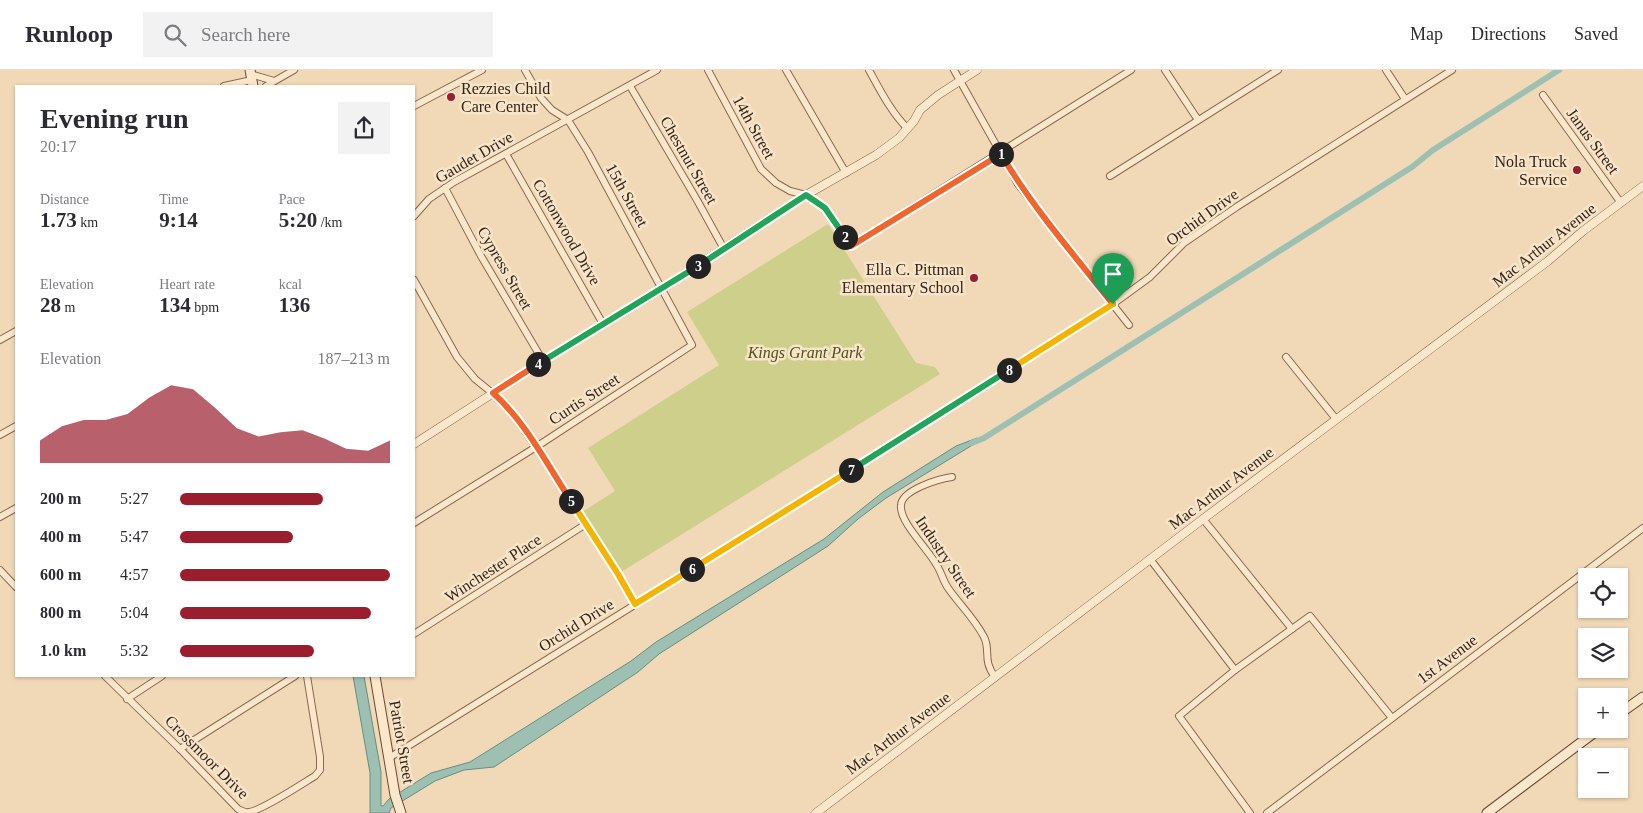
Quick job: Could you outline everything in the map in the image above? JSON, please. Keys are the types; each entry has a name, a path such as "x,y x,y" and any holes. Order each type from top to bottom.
{"main road":[{"name":"Patriot Street","path":"375,677 400,809"},
{"path":"1628,708 1643,697"},
{"path":"1486,813 1587,738"}],"street":[{"path":"268,85 294,70"},
{"path":"415,105 482,70"},
{"name":"15th Street","path":"525,70 541,98 552,110 568,120 663,288 692,345"},
{"name":"Gaudet Drive","path":"415,215 429,199 445,188 658,70"},
{"name":"14th Street","path":"708,70 762,169 776,183 790,191 806,195 825,208 851,246 1000,153"},
{"path":"786,70 846,173"},
{"path":"868,70 881,94 907,128"},
{"path":"954,70 1018,184 1129,325"},
{"path":"415,443 543,361 663,288 806,195 876,155 899,138 914,121 920,110 959,80 977,70"},
{"path":"1000,153 1131,70"},
{"path":"1165,70 1198,120"},
{"path":"1110,176 1278,70"},
{"path":"1386,70 1406,99"},
{"name":"Orchid Drive","path":"389,758 899,440 1113,304 1150,277 1184,243 1238,206 1452,70"},
{"path":"227,85 250,78 274,81"},
{"name":"Chestnut Street","path":"630,86 724,249"},
{"name":"Janus Street","path":"1543,95 1621,203"},
{"name":"Cottonwood Drive","path":"506,154 603,324"},
{"name":"Mac Arthur Avenue","path":"816,813 1203,519 1548,261 1583,230 1643,186"},
{"name":"Cypress Street","path":"445,188 480,256 543,361"},
{"path":"415,282 457,357 475,379 506,404 586,524 635,604"},
{"path":"0,340 15,332"},
{"name":"Curtis Street","path":"415,522 536,447 692,345"},
{"path":"1286,357 1336,419"},
{"path":"0,435 15,427"},
{"name":"Industry Street","path":"952,477 929,483 908,494 902,500 900,507 906,522 936,564 946,586 986,639 987,663 995,677"},
{"path":"0,517 15,509"},
{"path":"1203,519 1292,629"},
{"name":"Winchester Place","path":"415,633 586,524"},
{"name":"1st Avenue","path":"1267,813 1643,528"},
{"path":"1150,560 1235,670"},
{"path":"0,570 15,586"},
{"path":"1250,813 1179,716 1235,670 1310,616 1392,718"},
{"name":"Crossmoor Drive","path":"106,677 238,809 250,812 264,806 315,776 320,770 320,757 307,677"},
{"path":"127,699 160,677"},
{"path":"180,749 293,677"}],"green space":[{"name":"Kings Grant Park","path":"828,224 916,363 935,367 940,374 618,574 579,514 615,491 588,448 719,365 687,312"}],"shaded area":[{"path":"977,438 979,441 886,498 858,519 828,546 659,654 638,672 494,767 464,770 435,781 391,808 389,813 370,813 370,773 353,677 364,677 381,772 381,806 383,806 389,799 431,773 470,762 631,661 656,642 824,539 883,492 956,446"}],"waterway":[{"path":"972,443 984,438 1412,167 1433,150 1559,70"}],"place":[{"name":"Rezzies Child Care Center","path":"451,97"},
{"name":"Nola Truck Service","path":"1577,170"},
{"name":"Ella C. Pittman Elementary School","path":"974,278"}],"route":[{"path":"1000,153 1018,184 1113,304 635,604 618,574 536,447 506,404 493,393 663,288 806,195 825,208 851,246 1000,153"}]}
